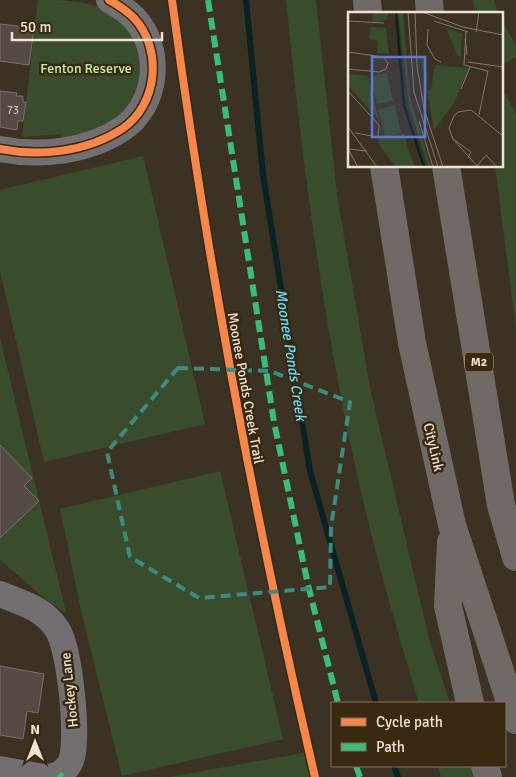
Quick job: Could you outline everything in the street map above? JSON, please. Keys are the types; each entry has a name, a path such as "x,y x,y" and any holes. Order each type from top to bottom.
{"highway":[{"name":"CityLink","path":"384,168 412,343 452,525 516,720"},
{"name":"M2","path":"446,168 501,505 516,557"},
{"path":"452,525 448,606 470,702"}],"street":[{"path":"0,149 34,153 71,149 109,136 134,118 148,95 153,61 149,44 134,19 109,0"},
{"name":"Hockey Lane","path":"0,594 42,611 64,642 69,674 74,747 69,764 64,770 55,776 48,777"}],"highlighted area":[{"path":"178,368 270,371 350,402 331,527 330,587 199,598 130,557 107,452"}],"green space":[{"name":"Fenton Reserve","path":"38,0 74,1 101,7 115,15 132,36 141,62 141,76 138,89 133,102 124,113 108,126 62,139 60,134 22,137"},
{"path":"286,0 316,0 337,195 370,388 430,643 450,702 419,702 386,589 364,503 333,356 314,238"},
{"path":"473,0 494,0 497,12 475,12"},
{"path":"504,24 516,45 516,57 504,64"},
{"path":"504,92 516,113 516,328 495,168 504,168"},
{"path":"143,156 205,424 44,462 0,271 0,190"},
{"path":"0,338 66,613 49,602 0,560"},
{"path":"220,471 283,739 122,776 81,610 60,509"},
{"path":"309,752 317,777 169,777"},
{"path":"438,767 470,767 473,777 441,777"}],"building":[{"path":"0,24 34,28 29,65 0,61"},
{"path":"0,91 17,93 16,96 23,96 23,102 26,102 23,121 18,121 17,130 0,127"},
{"path":"0,445 32,478 24,486 39,501 0,538"},
{"path":"0,666 44,674 38,713 27,711 23,739 0,735"}],"waterway":[{"name":"Moonee Ponds Creek","path":"246,0 263,175 310,471 376,702"},
{"name":"Moonee Ponds Creek","path":"394,767 398,777"}],"marked path":[{"path":"208,0 274,422 308,585 338,702"},
{"path":"356,767 360,777"},
{"path":"59,774 62,777"}],"cycle path":[{"path":"0,149 47,152 78,148 108,137 134,119 143,106 149,92 152,76 152,60 149,45 143,31 134,18 109,0"},
{"name":"Moonee Ponds Creek Trail","path":"172,0 201,195 234,390 272,584 315,777"}]}
